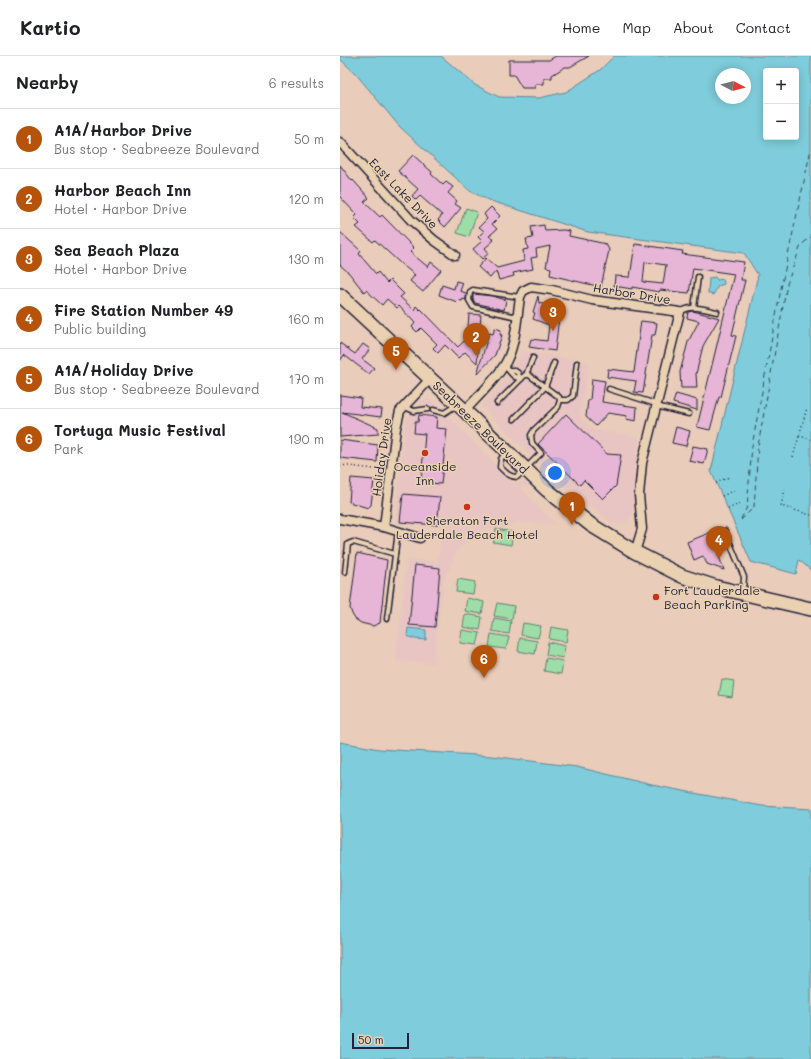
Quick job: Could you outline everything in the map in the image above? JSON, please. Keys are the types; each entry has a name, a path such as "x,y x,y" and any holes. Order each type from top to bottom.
{"main road":[{"name":"Seabreeze Boulevard","path":"340,295 430,378 525,469 591,526 635,552 682,576 743,594 811,609"}],"street":[{"name":"East Lake Drive","path":"340,142 410,220 455,256"},
{"name":"Harbor Drive","path":"520,298 523,291 531,287 552,290 592,300 680,312 642,463 639,495 642,529 635,552"},
{"path":"461,408 507,368 514,343 520,298"},
{"name":"Holiday Drive","path":"384,527 390,471 400,411 430,378"},
{"path":"340,519 384,527 420,538"}],"lane":[{"path":"694,308 698,277"},
{"path":"517,317 473,307 468,300 470,292 473,290 520,298"},
{"path":"680,312 686,308 694,308 717,312"},
{"path":"498,403 520,378 527,374 533,358"},
{"path":"514,419 545,387 554,363"},
{"path":"560,400 568,400 573,396 577,363"},
{"path":"507,368 518,373 520,378"},
{"path":"527,374 559,397 560,400"},
{"path":"609,389 656,405 689,414"},
{"path":"525,469 542,451 532,443 531,435 534,430 558,407 560,400"},
{"path":"404,407 414,411 430,410 444,413 461,408"},
{"path":"388,619 398,531"},
{"path":"725,532 744,577 743,594"},
{"path":"345,572 348,544 353,542 395,554"}],"path":[{"path":"793,457 807,408"},
{"path":"799,436 811,439"},
{"path":"340,465 390,471"},
{"path":"716,483 729,477"},
{"path":"785,489 780,506 811,515"},
{"path":"722,496 735,490"},
{"path":"728,509 741,503"}],"shaded area":[{"name":"Sheraton Fort Lauderdale Beach Hotel","path":"521,351 589,362 580,417 593,430 639,437 634,481 633,513 627,521 620,525 611,522 556,479 519,487 555,524 519,522 501,528 481,529 457,550 444,579 433,663 396,661 407,559 438,562 442,527 395,523 406,420 422,400 432,400 514,484 553,476 481,406 512,373"}],"green space":[{"path":"466,208 477,212 469,237 457,233"},
{"path":"496,529 513,532 511,545 493,542"},
{"path":"458,579 475,582 473,594 456,592"},
{"path":"467,598 484,602 482,614 465,611"},
{"path":"497,603 514,606 512,619 494,616"},
{"path":"465,614 482,617 480,630 463,627"},
{"path":"494,618 511,621 509,634 492,631"},
{"path":"523,623 541,626 538,638 521,635"},
{"path":"551,627 568,630 566,642 549,639"},
{"path":"462,630 480,633 477,645 460,643"},
{"path":"491,634 509,637 506,649 489,647"},
{"path":"520,638 537,641 535,654 518,651"},
{"path":"548,642 565,646 563,658 546,655"},
{"path":"546,658 563,661 561,674 544,671"},
{"path":"722,679 734,681 732,697 719,695"}],"water":[{"path":"340,56 441,56 475,85 499,97 539,98 566,92 600,70 614,56 811,56 811,570 799,560 796,574 751,562 711,471 758,275 744,253 588,232 488,200 470,191 399,126 356,74 340,59"},
{"path":"715,277 717,280 723,279 724,284 718,286 713,295 708,293 709,278"},
{"path":"408,628 426,630 426,640 415,639 407,636"},
{"path":"340,742 379,749 492,756 577,767 652,785 762,806 811,809 811,1059 340,1059"}],"building":[{"path":"556,56 589,56 570,67 565,67 552,75 552,78 544,78 544,84 535,84 535,88 522,88 514,75 509,75 509,60 549,60"},
{"path":"413,155 432,172 431,174 443,185 446,182 453,187 448,193 457,201 455,204 461,208 445,227 438,220 442,215 420,196 416,200 412,196 418,189 398,171"},
{"path":"340,165 352,181 353,180 369,198 364,202 380,217 382,215 414,248 410,252 428,267 431,262 441,270 423,292 410,281 415,275 375,240 373,242 356,227 360,224 354,218 357,215 340,197"},
{"path":"491,207 500,216 492,224 497,229 489,236 494,240 485,248 489,253 482,259 473,249 482,241 478,237 484,231 479,227 487,219 484,214"},
{"path":"544,225 545,231 570,231 569,236 606,244 609,250 601,287 550,275 551,268 546,267 550,246 536,249 537,257 531,258 533,269 513,273 514,276 499,280 496,271 490,278 478,267 486,258 497,268 524,261 523,250 528,249 526,239 533,238 531,227"},
{"path":"340,232 361,251 359,254 376,274 378,272 387,283 390,280 404,294 400,297 414,310 416,306 420,310 421,309 458,347 467,338 469,314 481,315 477,363 465,352 458,358 445,345 438,353 433,348 437,344 421,328 417,332 412,327 415,323 399,306 397,308 387,299 382,305 366,290 364,292 349,273 340,265"},
{"path":"635,244 683,251 682,254 744,262 741,280 745,280 732,335 736,336 721,397 719,397 710,430 697,427 734,274 693,268 689,293 660,290 659,292 632,287 632,289 614,286 615,276 630,277","holes":["645,262 666,265 663,284 643,282"]},
{"path":"456,281 463,283 460,291 466,293 466,300 458,300 457,302 439,295 442,285 454,289"},
{"path":"473,294 492,296 506,300 504,310 475,303"},
{"path":"538,296 539,303 560,309 555,351 529,347 531,339 547,341 549,325 533,319 535,313 533,312"},
{"path":"693,311 719,318 703,346 696,374 697,388 681,388 680,372 688,342 699,321 687,318 688,312"},
{"path":"641,321 657,323 655,335 652,335 643,393 634,392 636,381 607,377 608,369 634,372"},
{"path":"495,328 501,330 500,335 502,335 495,355 477,374 489,333 493,334"},
{"path":"340,343 355,354 363,344 370,349 362,359 374,368 369,374 344,355 340,361"},
{"path":"592,379 605,381 602,402 637,407 636,421 626,419 627,416 608,413 596,426 586,417 588,400 590,400"},
{"path":"676,394 697,400 697,410 673,403"},
{"path":"340,395 361,398 360,407 382,409 381,417 342,412 378,428 378,434 340,437"},
{"path":"566,414 607,454 621,455 616,486 603,499 584,480 580,485 538,444"},
{"path":"419,415 437,417 436,428 447,429 441,484 421,482 425,434 414,433 415,422 418,422"},
{"path":"676,427 690,431 686,446 672,443"},
{"path":"340,440 378,445 377,462 340,458"},
{"path":"693,446 708,449 704,464 689,461"},
{"path":"351,478 374,480 371,505 368,508 349,502"},
{"path":"403,494 440,497 437,525 400,522"},
{"path":"714,531 722,552 718,554 724,570 707,564 703,556 694,560 687,542"},
{"path":"357,553 387,560 380,623 373,626 361,623 355,619 350,608"},
{"path":"415,565 440,568 435,627 409,625"}],"ferry route":[{"path":"741,519 747,507 752,446 782,283 811,149"},
{"path":"741,520 754,507 758,446 787,284 801,245 811,237"}],"place":[{"name":"Sea Beach Plaza","path":"553,331"},
{"name":"Harbor Beach Inn","path":"476,356"},
{"name":"A1A/Holiday Drive","path":"396,370"},
{"name":"Oceanside Inn","path":"425,453"},
{"name":"Sheraton Fort Lauderdale Beach Hotel","path":"467,507"},
{"name":"A1A/Harbor Drive","path":"572,525"},
{"name":"Fire Station Number 49","path":"719,559"},
{"name":"Fort Lauderdale Beach Parking","path":"656,597"},
{"name":"Tortuga Music Festival","path":"484,678"}]}
